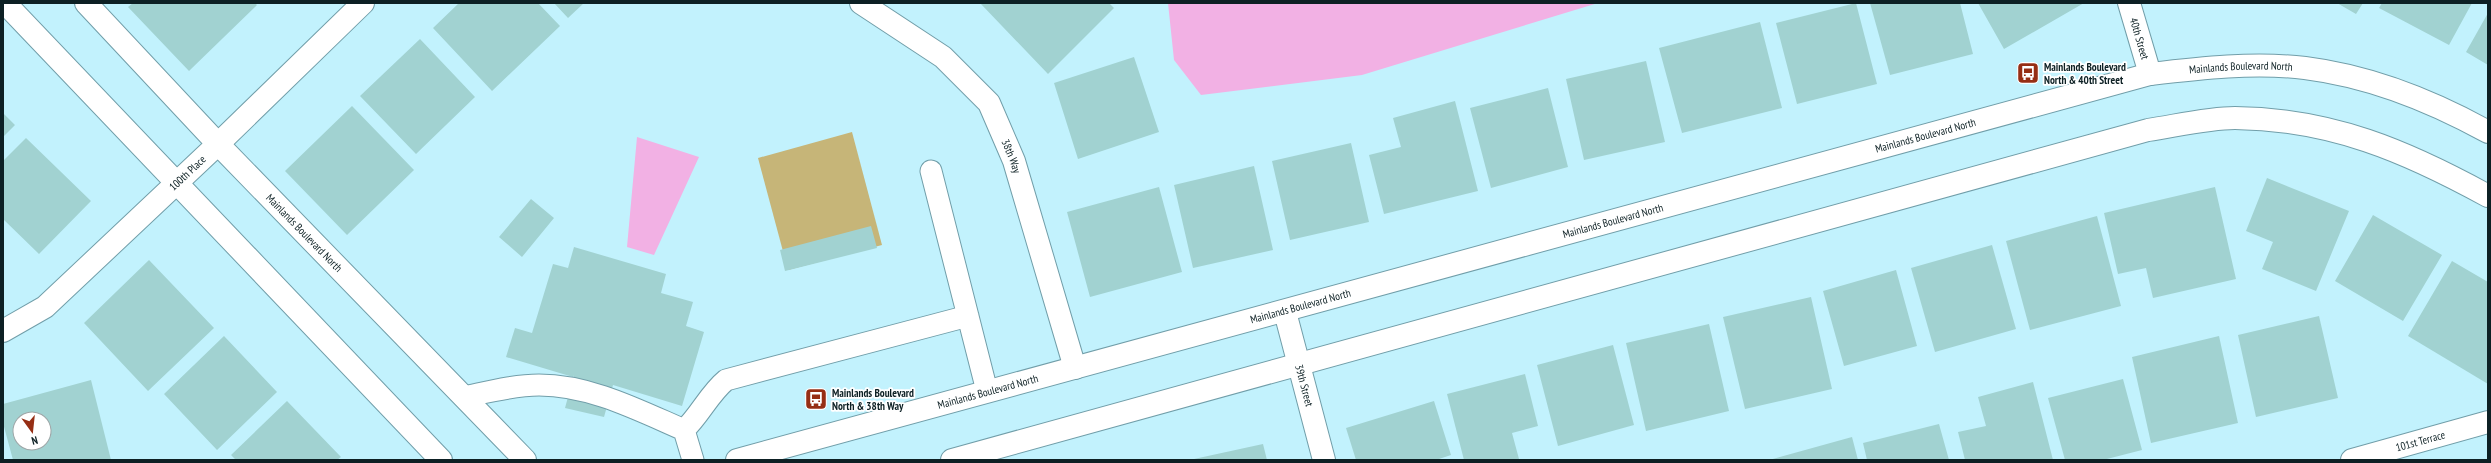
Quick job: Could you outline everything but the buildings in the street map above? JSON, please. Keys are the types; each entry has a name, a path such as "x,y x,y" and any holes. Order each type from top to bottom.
{"street":[{"path":"5,3 441,460"},
{"name":"Mainlands Boulevard North","path":"86,3 218,144 524,460"},
{"name":"100th Place","path":"3,330 45,307 176,181 218,144 363,3"},
{"name":"38th Way","path":"860,3 943,57 989,103 1014,161 1075,368"},
{"name":"40th Street","path":"2129,3 2150,74"},
{"name":"Mainlands Boulevard North","path":"737,460 987,391 1285,312 2150,74 2220,66 2305,68 2385,86 2454,113 2488,132"},
{"path":"952,460 2148,130 2234,118 2310,124 2372,142 2434,166 2488,196"},
{"name":"39th Street","path":"1285,312 1324,460"},
{"name":"101st Terrace","path":"2352,460 2488,422"}],"lane":[{"path":"931,171 987,391"},
{"path":"684,430 698,416 714,390 726,380 968,316"},
{"path":"464,397 502,388 539,385 568,387 615,400 684,430 693,460"}],"shaded area":[{"path":"1168,3 1598,3 1362,75 1201,95 1174,60"},
{"path":"852,132 882,245 788,270 758,158"},
{"path":"637,137 699,157 654,255 627,247"}],"place":[{"name":"Mainlands Boulevard North & 40th Street","path":"2028,73"},
{"name":"Mainlands Boulevard North & 38th Way","path":"816,399"}]}
